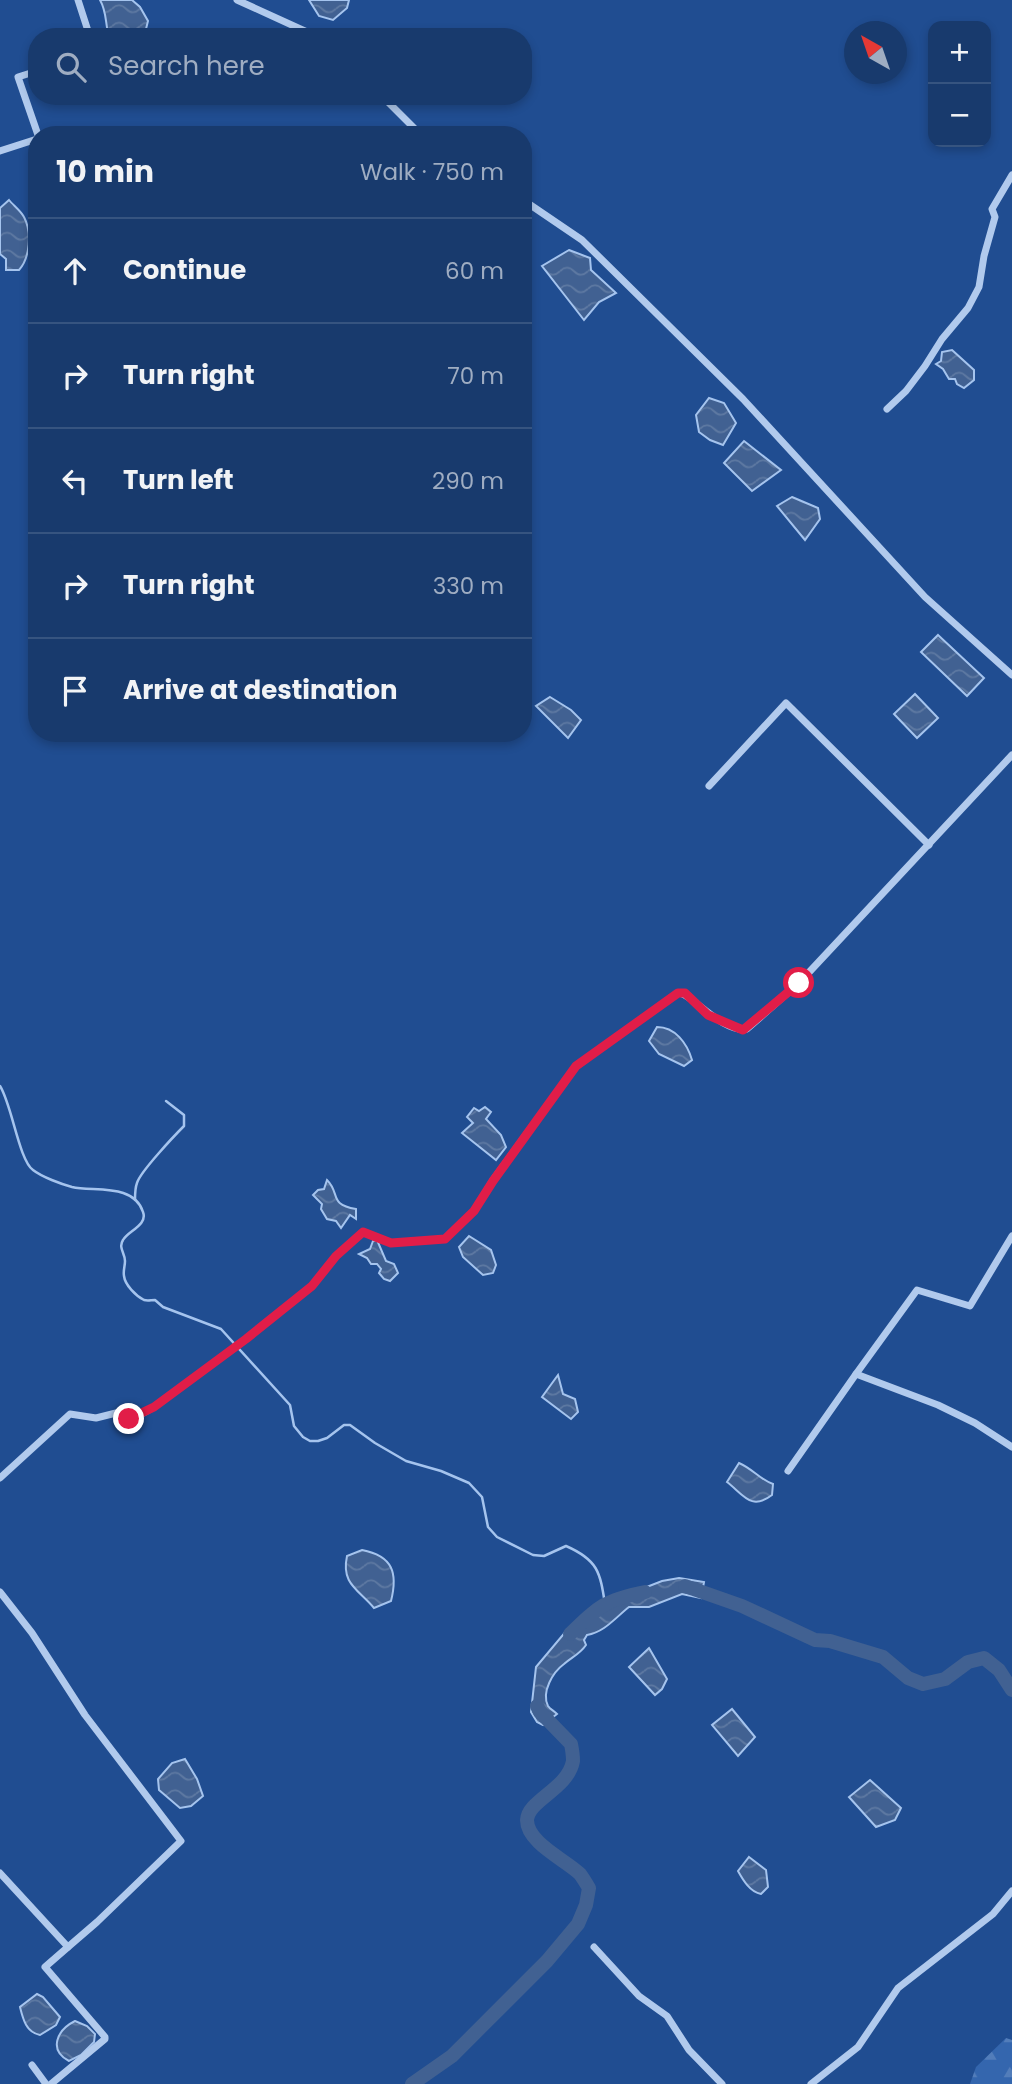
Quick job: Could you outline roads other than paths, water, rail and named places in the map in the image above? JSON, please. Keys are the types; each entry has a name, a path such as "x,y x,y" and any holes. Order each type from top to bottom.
{"street":[{"path":"78,0 87,28"},
{"path":"237,0 298,28"},
{"path":"28,73 18,76 34,126"},
{"path":"391,105 412,126"},
{"path":"0,151 28,140"},
{"path":"887,409 906,391 942,338 968,309 979,287 995,217 992,209 1012,175"},
{"path":"532,206 582,240 743,400 925,597 1012,675"},
{"path":"709,786 786,703 929,845"},
{"path":"0,1478 70,1414 96,1418 116,1413 133,1419 154,1407 312,1286 336,1256 363,1232 391,1243 445,1239 474,1211 576,1066 682,992 708,1015 739,1030 747,1029 799,983 1012,755"},
{"path":"788,1471 917,1290 970,1306 1012,1236"},
{"path":"856,1374 938,1405 975,1423 1012,1447"},
{"path":"0,1592 32,1633 85,1715 181,1841 97,1922 45,1967 105,2038 49,2084 32,2065"},
{"path":"0,1873 68,1947"},
{"path":"811,2084 858,2047 898,1988 993,1914 1012,1891"},
{"path":"594,1947 639,1996 667,2016 689,2050 722,2084"}],"water":[{"path":"100,0 132,0 140,7 148,21 146,28 107,28"},
{"path":"309,0 349,0 347,8 333,20 319,16"},
{"path":"9,200 27,223 28,252 19,270 6,270 6,259 0,254 0,208"},
{"path":"569,250 590,258 591,270 616,293 599,302 584,320 542,266"},
{"path":"952,350 974,370 974,380 964,388 957,384 955,379 949,379 936,364 941,361 942,352"},
{"path":"709,398 724,403 736,423 723,445 699,432 696,415"},
{"path":"744,441 781,470 752,491 724,463"},
{"path":"792,497 818,508 820,519 805,540 777,506"},
{"path":"938,635 984,678 967,696 921,652"},
{"path":"915,694 938,718 917,738 894,714"},
{"path":"550,697 581,720 568,738 536,706"},
{"path":"657,1027 675,1033 687,1048 692,1060 684,1066 659,1054 649,1041"},
{"path":"485,1107 491,1112 486,1119 501,1135 506,1147 496,1160 462,1133 473,1123 467,1117 474,1108 479,1111"},
{"path":"327,1180 338,1201 356,1209 356,1219 350,1215 341,1228 336,1221 327,1219 321,1209 322,1204 313,1195 324,1189"},
{"path":"469,1236 491,1250 496,1265 493,1273 483,1275 463,1257 459,1247"},
{"path":"377,1240 386,1261 394,1264 398,1273 390,1281 379,1273 381,1269 377,1264 371,1264 359,1254 370,1249 373,1241"},
{"path":"558,1375 563,1394 575,1399 578,1412 571,1419 542,1397"},
{"path":"739,1463 773,1484 772,1495 765,1500 753,1501 727,1482"},
{"path":"362,1550 387,1561 393,1574 391,1601 374,1608 352,1585 346,1573 347,1556"},
{"path":"679,1578 704,1582 701,1598 682,1594 649,1607 629,1607 605,1627 587,1635 584,1648 560,1668 549,1683 546,1701 557,1714 543,1725 537,1722 531,1712 536,1667 567,1630 616,1599 662,1581"},
{"path":"649,1648 667,1679 655,1695 629,1667"},
{"path":"732,1709 755,1737 738,1756 712,1725"},
{"path":"185,1759 203,1796 191,1806 180,1808 159,1790 158,1779 172,1763"},
{"path":"870,1780 901,1808 895,1820 876,1827 849,1797"},
{"path":"749,1857 766,1870 768,1887 761,1894 750,1888 738,1871"},
{"path":"37,1994 43,1997 60,2017 56,2025 40,2035 28,2028 20,2007"},
{"path":"75,2021 87,2026 95,2034 94,2042 81,2055 69,2061 59,2051 57,2040"}],"waterway":[{"path":"0,1086 24,1155 33,1170 72,1187 122,1193 138,1203 143,1212 143,1221 123,1240 121,1246 125,1258 125,1279 138,1296 144,1300 155,1300 163,1307 221,1329 290,1405 294,1426 303,1437 318,1441 327,1438 344,1425 350,1425 406,1461 469,1483 482,1497 488,1527 497,1537 533,1555 544,1556 566,1546 585,1556 599,1575 605,1604"},
{"path":"135,1200 140,1178 184,1126 184,1115 166,1101"},
{"path":"685,1586 742,1606 815,1640 830,1641 883,1657 908,1678 923,1684 945,1679 968,1662 984,1658 999,1670 1012,1690"},
{"path":"570,1634 611,1601 645,1592"},
{"path":"412,2084 452,2056 547,1961 578,1924 586,1905 589,1888 580,1874 540,1844 533,1836 527,1820 534,1806 564,1779 573,1761 571,1744 537,1706"}]}
